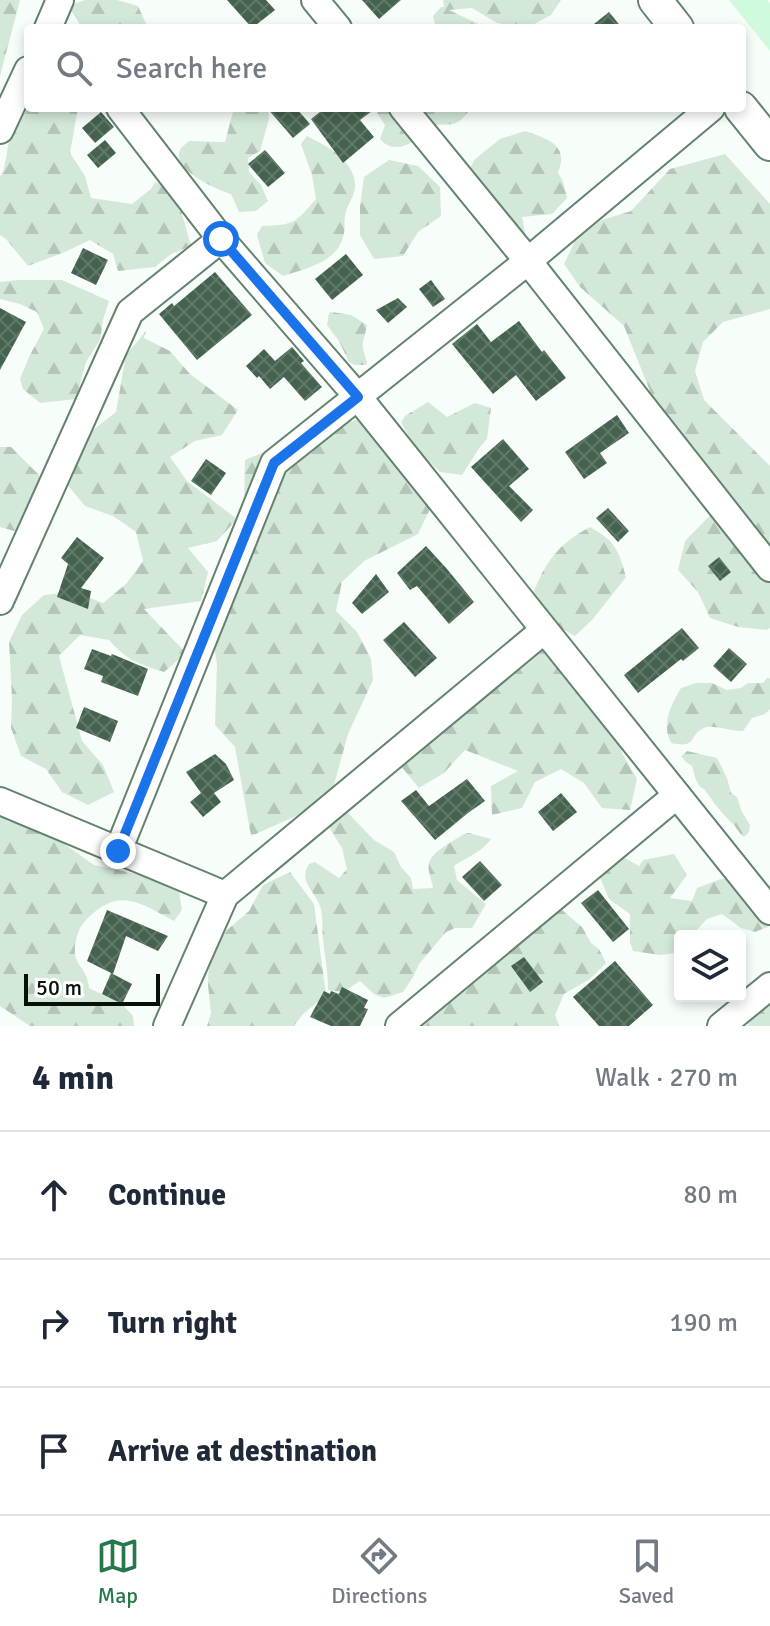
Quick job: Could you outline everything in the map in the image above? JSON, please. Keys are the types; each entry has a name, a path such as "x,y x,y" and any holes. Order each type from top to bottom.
{"main road":[{"path":"655,0 674,24"},
{"path":"744,112 770,144"}],"street":[{"path":"315,0 335,24"},
{"path":"0,130 24,79"},
{"path":"123,112 221,239 358,397 770,911"},
{"path":"406,112 770,568"},
{"path":"118,851 274,463 528,261 706,112"},
{"path":"0,601 130,312 221,239"},
{"path":"167,1026 225,895 543,631"},
{"path":"399,1026 677,795"},
{"path":"0,801 225,895"},
{"path":"721,1026 770,986"}],"shaded area":[{"path":"729,0 767,0 770,3 770,51"}],"green space":[{"path":"0,0 20,0 0,76"},
{"path":"85,0 117,0 138,6 146,24 80,24 68,6"},
{"path":"443,0 561,0 551,15 534,24 497,23 472,8 449,10 479,24 435,24 433,16 444,7"},
{"path":"24,99 24,112 77,112 70,153 85,176 91,198 132,204 155,182 175,189 191,246 171,254 155,267 118,271 113,254 90,240 28,266 0,235 0,177 13,119"},
{"path":"233,112 268,112 260,151 248,158 249,172 261,185 268,201 256,211 239,212 231,194 197,178 182,165 179,157 181,149 189,141 225,142"},
{"path":"468,112 456,123 435,125 401,147 387,145 380,139 385,125 377,113"},
{"path":"525,131 548,140 558,149 561,163 558,172 567,198 552,214 522,217 525,233 520,235 466,179 474,160 500,139"},
{"path":"307,136 332,150 346,163 355,188 345,215 340,246 319,263 283,276 265,263 257,235 262,226 294,221 316,199 312,175 301,144"},
{"path":"725,154 770,204 770,309 723,322 703,342 695,371 704,400 770,466 770,628 767,630 738,627 710,618 698,592 678,570 685,541 726,499 656,406 624,326 580,287 564,264 577,237 602,220 631,211 670,169"},
{"path":"389,160 418,166 440,187 441,216 418,232 403,256 374,259 360,235 364,177"},
{"path":"62,280 109,301 100,340 86,362 76,399 40,403 23,389 20,379 44,329 37,312 0,299 0,282"},
{"path":"329,313 351,315 367,325 363,344 366,365 349,362 327,325"},
{"path":"146,331 144,338 170,351 190,374 238,410 222,435 195,441 170,457 187,481 237,519 217,541 188,548 208,572 201,601 144,609 186,653 164,672 134,660 109,640 80,635 59,656 82,741 103,765 114,792 88,805 62,792 46,769 21,756 11,728 9,642 22,615 44,595 74,592 103,603 126,584 143,561 136,532 113,516 85,506 66,483 74,454 93,430 116,412 126,355"},
{"path":"428,402 447,417 475,403 491,408 487,439 462,475 440,472 415,448 401,422 405,416"},
{"path":"357,420 400,460 431,507 418,534 364,561 342,582 336,611 357,632 371,659 373,680 348,734 332,792 307,811 251,836 235,747 215,725 217,664 212,635 243,553 245,460 327,425"},
{"path":"0,447 11,447 39,475 42,512 25,534 0,527"},
{"path":"590,527 615,547 626,577 593,619 575,636 557,626 532,596 554,555 569,540"},
{"path":"530,637 561,644 616,724 622,753 637,779 630,810 602,808 584,783 561,769 535,782 522,808 492,815 491,786 518,771 465,750 444,773 419,788 400,765 405,736 422,711"},
{"path":"768,677 770,709 752,718 743,731 708,727 699,731 689,743 671,743 667,722 681,688 696,683 712,683 727,690 741,688 748,683 763,683"},
{"path":"687,751 717,758 731,793 737,797 750,825 744,837 698,784 692,766 681,756"},
{"path":"329,806 348,813 374,840 394,852 411,878 413,889 433,888 429,863 434,854 449,843 469,833 491,839 479,851 454,866 457,880 486,904 472,928 455,928 446,932 419,964 403,992 384,998 374,994 360,981 343,992 328,990 321,909 305,876 309,864 315,862 339,878 347,869 342,848 330,829"},
{"path":"0,817 10,822 50,826 67,846 94,865 160,879 179,892 182,910 174,921 139,903 119,900 98,910 83,923 77,936 76,957 89,988 122,1004 133,1016 134,1026 30,1026 0,1006"},
{"path":"614,852 639,866 643,860 674,854 687,875 670,898 692,901 697,888 721,879 747,878 770,897 770,926 755,932 741,928 722,914 707,919 697,930 674,930 674,953 660,955 633,951 630,914 609,899 598,873"},
{"path":"290,872 314,904 326,995 294,1026 207,1026 211,1013 209,956 227,930 249,911 263,885"},
{"path":"555,904 582,927 606,963 590,979 564,994 555,1015 559,1026 416,1026"},
{"path":"770,991 770,1026 746,1026 748,1025"}],"building":[{"path":"227,0 266,0 275,10 257,24 248,24"},
{"path":"362,0 401,0 379,19"},
{"path":"609,12 619,24 594,24"},
{"path":"101,112 114,127 95,143 82,128"},
{"path":"270,112 300,112 310,124 293,138"},
{"path":"320,112 371,112 360,120 374,137 343,163 311,119"},
{"path":"105,140 116,153 98,168 87,155"},
{"path":"265,150 285,173 268,187 248,164"},
{"path":"83,248 108,260 96,285 71,273"},
{"path":"346,254 363,275 332,300 315,279"},
{"path":"215,272 252,315 197,360 159,314 172,303 174,306"},
{"path":"431,280 445,299 433,307 419,289"},
{"path":"398,298 407,307 388,323 376,310"},
{"path":"0,308 26,322 0,370"},
{"path":"519,321 566,378 536,401 516,375 493,394 452,344 477,324 491,342"},
{"path":"292,347 322,387 305,401 284,377 270,389 246,366 264,349 275,361"},
{"path":"617,415 629,433 600,453 607,463 584,479 565,452"},
{"path":"503,439 529,469 509,486 533,510 521,522 471,467"},
{"path":"206,459 226,473 211,495 191,481"},
{"path":"608,508 629,531 618,542 596,518"},
{"path":"77,537 104,558 81,588 91,591 88,609 57,597 68,564 61,558"},
{"path":"426,546 474,602 449,624 417,586 410,590 397,573"},
{"path":"719,557 731,572 720,581 708,566"},
{"path":"376,574 389,592 362,614 352,603"},
{"path":"404,622 437,658 415,677 383,640"},
{"path":"682,628 699,648 638,693 624,675"},
{"path":"729,648 747,664 731,682 713,666"},
{"path":"92,649 148,669 138,696 101,682 103,676 84,669"},
{"path":"84,707 118,721 110,742 76,728"},
{"path":"215,754 226,764 234,780 214,793 221,802 203,817 190,802 201,793 186,772"},
{"path":"467,779 485,801 435,840 401,801 416,790 429,806"},
{"path":"561,793 577,812 553,831 538,812"},
{"path":"480,861 502,885 484,901 462,877"},
{"path":"598,890 629,929 613,942 581,903"},
{"path":"107,910 168,936 158,951 126,936 113,974 87,961"},
{"path":"524,957 543,982 530,992 511,966"},
{"path":"615,961 653,1005 629,1026 599,1026 573,997"},
{"path":"111,973 132,984 122,1004 102,994"},
{"path":"342,987 368,1000 364,1008 368,1009 360,1026 331,1026 310,1017 324,991 339,994"}],"route":[{"path":"118,851 274,463 358,397 221,239"}]}
